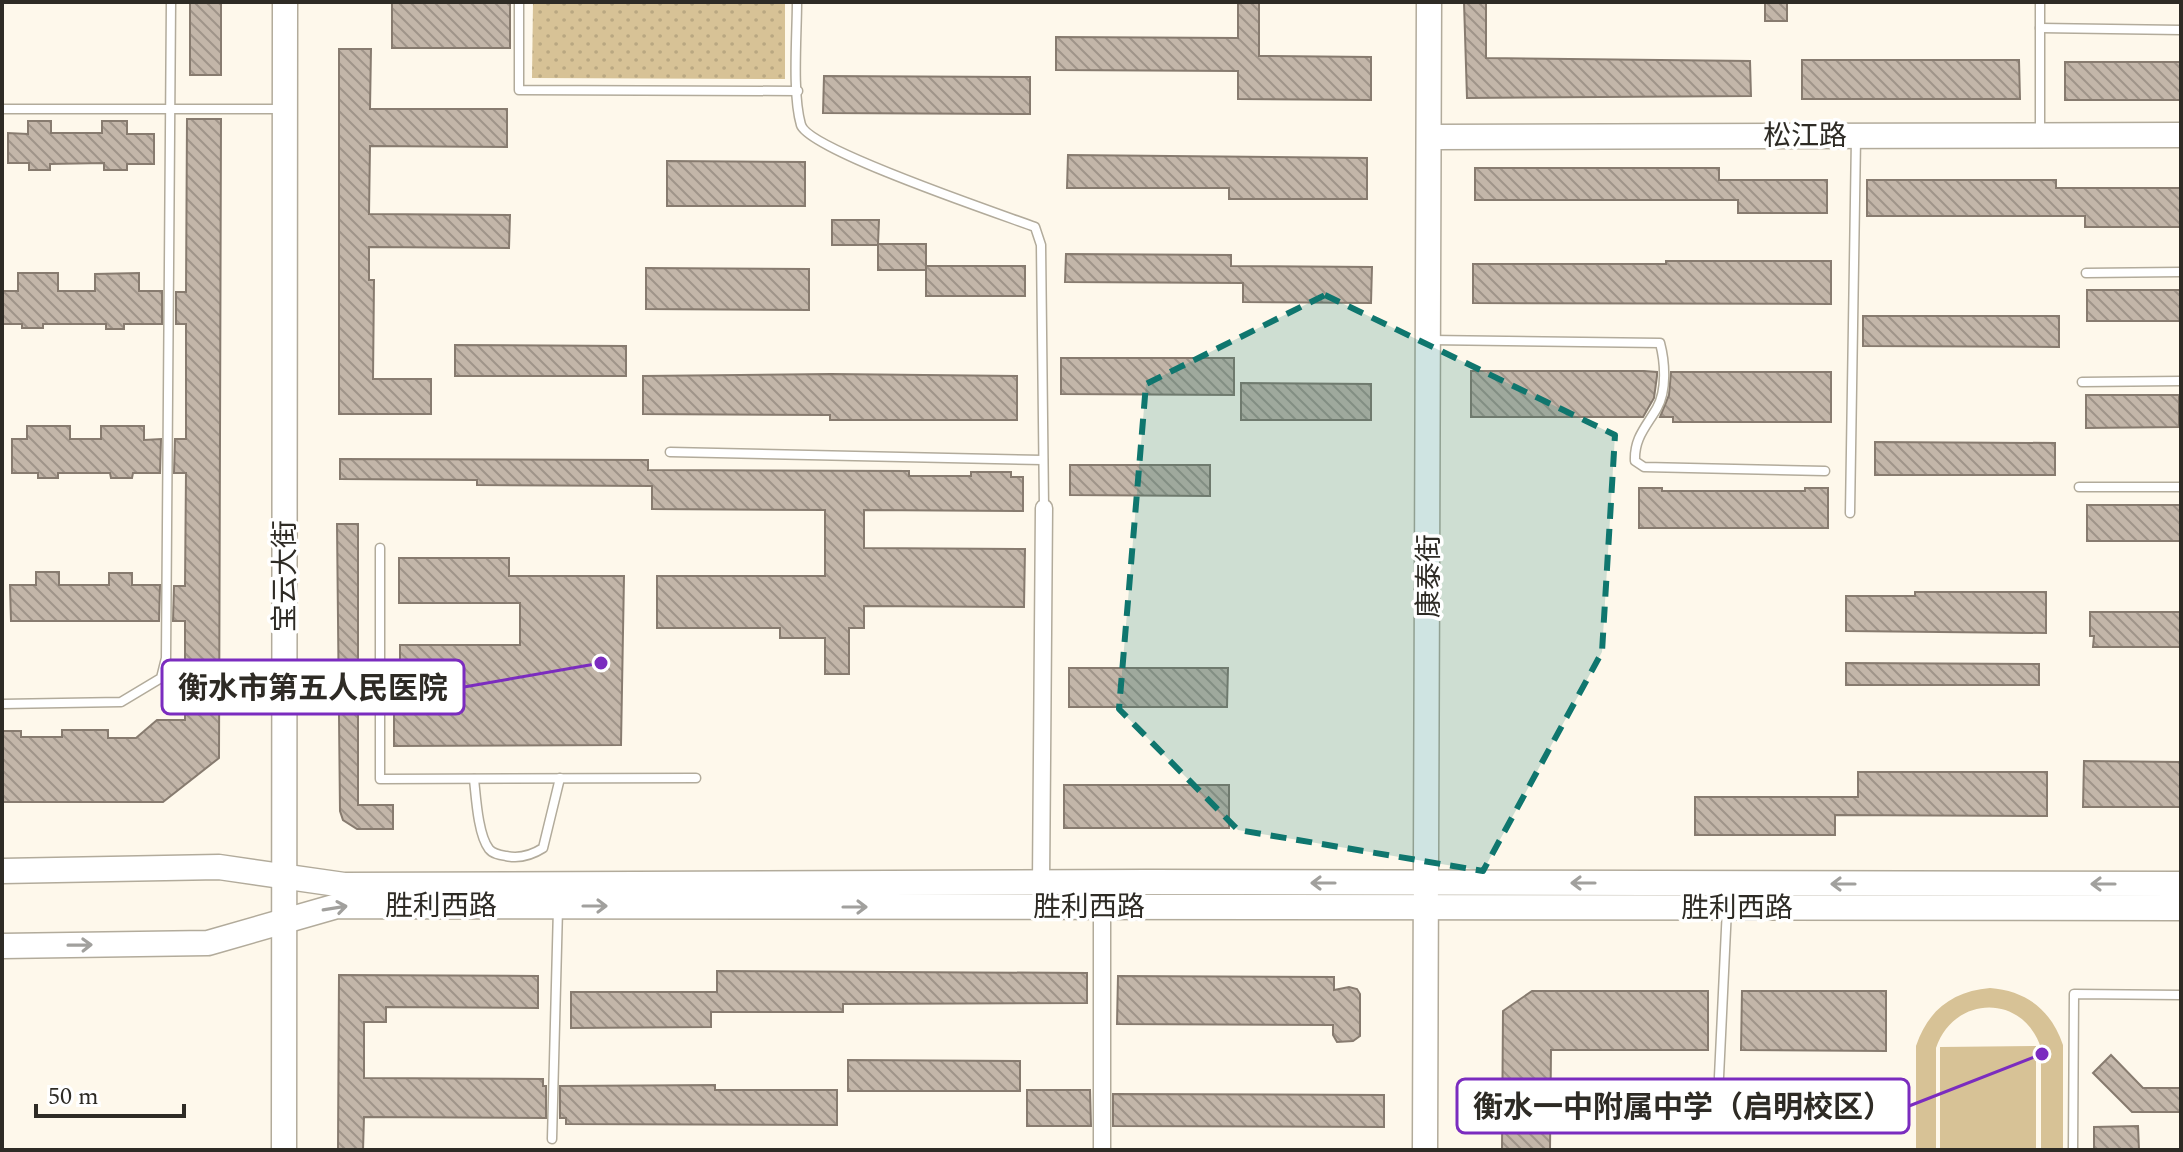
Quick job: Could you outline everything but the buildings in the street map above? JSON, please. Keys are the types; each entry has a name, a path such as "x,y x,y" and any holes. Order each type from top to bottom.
{"main road":[{"name":"宝云大街","path":"284,1150 285,2"},
{"name":"康泰街","path":"1425,1150 1429,2"},
{"name":"松江路","path":"1430,137 2181,135"},
{"name":"胜利西路","path":"2,871 219,867 344,885 1041,883 1727,908 2181,908"},
{"name":"胜利西路","path":"2,946 208,943 337,906 1102,907 1427,895 2181,884"}],"street":[{"path":"1041,883 1044,508"},
{"path":"1102,907 1102,1150"}],"lane":[{"path":"2,704 121,702 161,678 164,668 167,642 171,2"},
{"path":"519,2 519,90 798,91"},
{"path":"797,2 801,127 810,136 841,154 1035,227 1041,245 1044,508"},
{"path":"2040,2 2040,135"},
{"path":"2040,28 2181,30"},
{"path":"2,109 285,109"},
{"path":"1850,513 1856,136"},
{"path":"2086,273 2181,272"},
{"path":"1430,340 1660,343 1664,356 1663,391 1658,405 1638,436 1635,461 1644,467 1825,471"},
{"path":"2082,382 2181,381"},
{"path":"670,452 1043,460"},
{"path":"2079,487 2181,487"},
{"path":"380,548 380,779 696,778"},
{"path":"474,779 488,848 496,854 514,858 532,855 543,848 560,778"},
{"path":"513,884 514,858"},
{"path":"552,1139 558,906"},
{"path":"1719,1077 1727,908"},
{"path":"2073,1150 2074,994 2181,995"}],"highlighted area":[{"path":"1325,295 1615,435 1602,652 1483,871 1238,830 1119,709 1146,384"}],"shaded area":[{"path":"533,2 785,2 785,79 532,78"},
{"path":"1990,988 2015,993 2036,1004 2058,1033 2063,1045 2063,1150 2041,1150 2041,1048 2032,1030 2020,1017 2005,1010 1988,1008 1972,1010 1957,1018 1936,1048 1936,1150 1916,1150 1916,1046 1921,1033 1935,1013 1953,998"},
{"path":"2036,1046 2036,1150 1940,1150 1940,1047"}],"place":[{"name":"衡水市第五人民医院","path":"601,663"},
{"name":"衡水一中附属中学（启明校区）","path":"2042,1054"}]}
